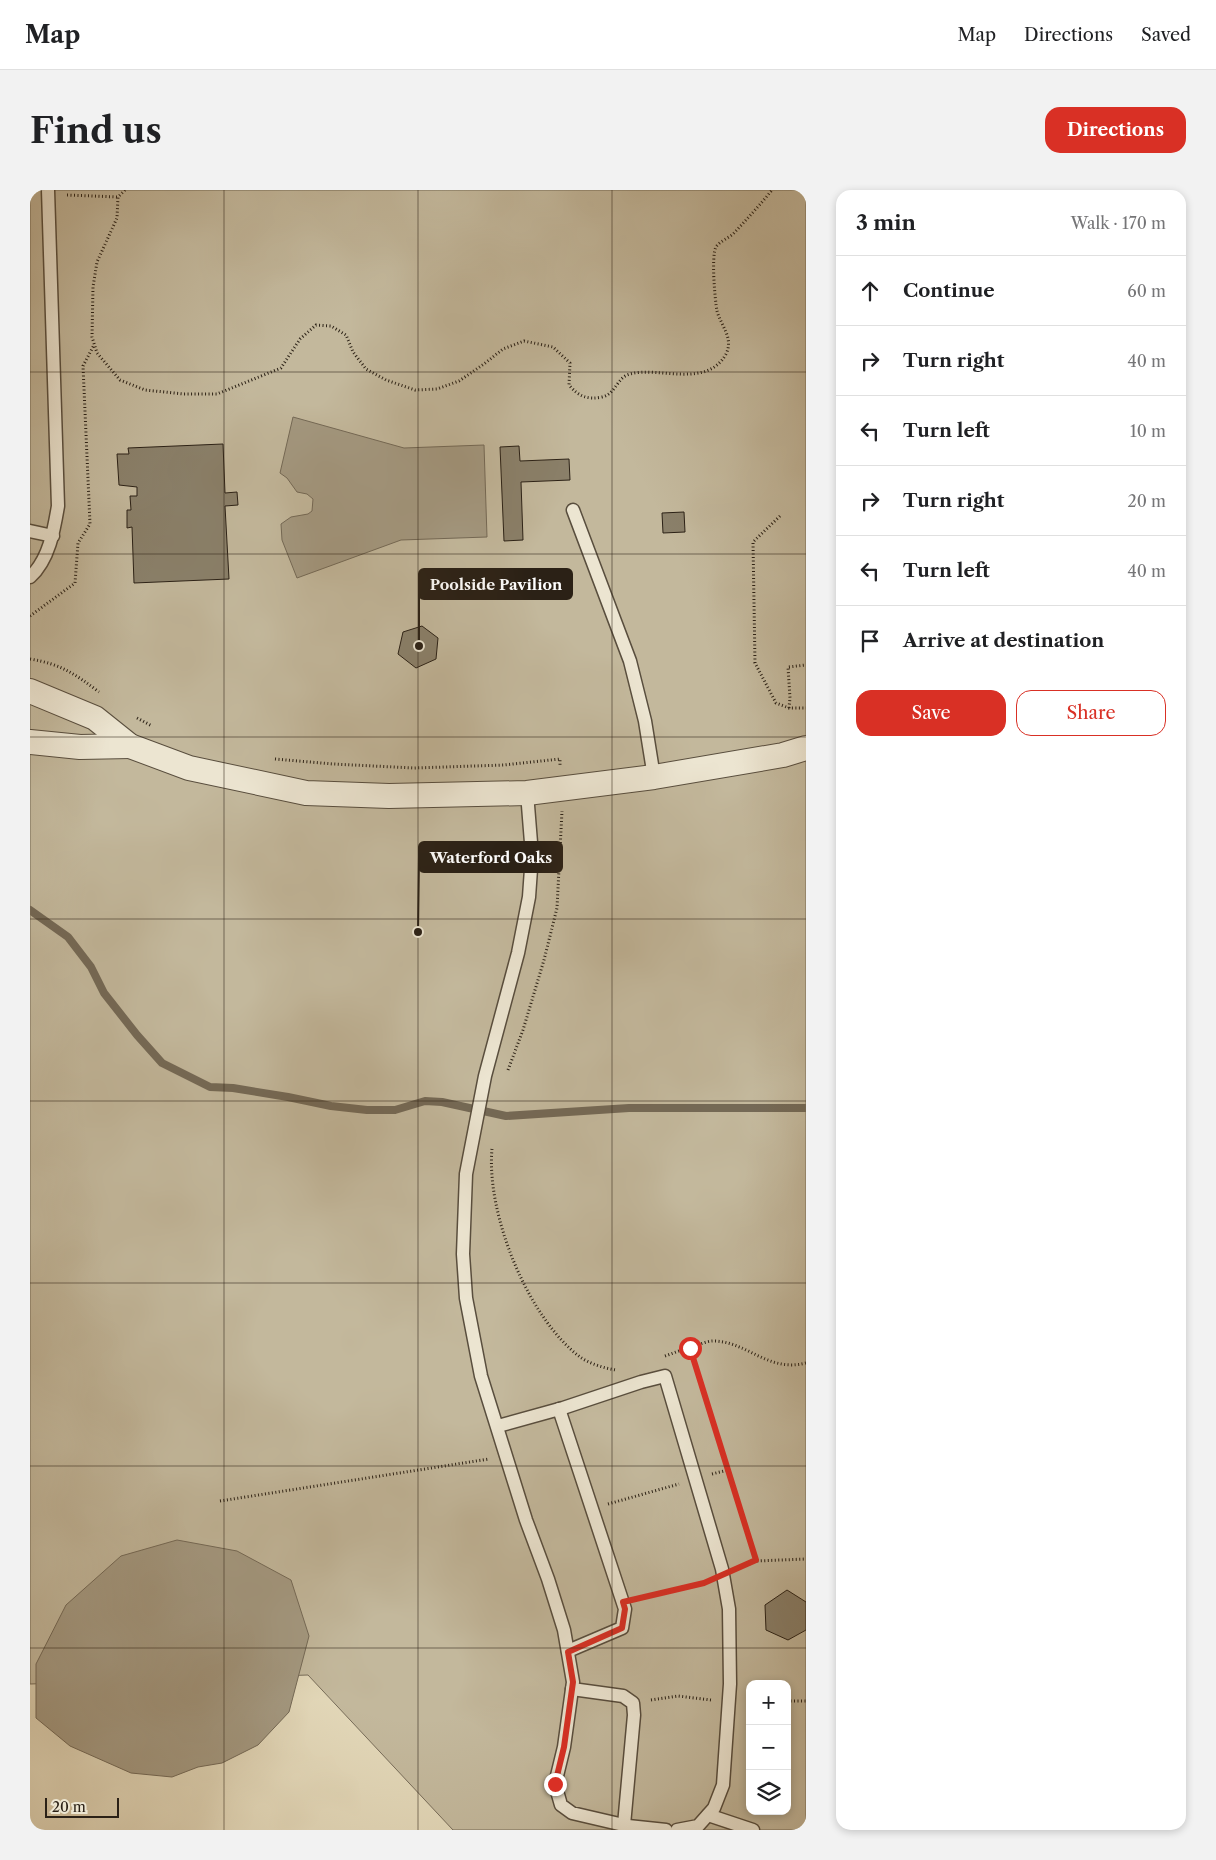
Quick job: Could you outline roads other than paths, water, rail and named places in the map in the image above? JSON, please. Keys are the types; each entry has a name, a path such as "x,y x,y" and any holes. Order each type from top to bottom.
{"street":[{"path":"30,691 95,718 130,746 189,768 306,793 389,796 527,793 654,777 773,757 806,748"},
{"path":"30,742 80,747 130,746"}],"lane":[{"path":"30,577 37,571 53,536 58,506 48,193"},
{"path":"573,510 630,661 645,721 654,777"},
{"path":"30,531 53,536"},
{"path":"527,793 532,855 529,897 518,953 485,1076 466,1174 463,1254 466,1298 481,1376 526,1520 548,1579 564,1630 573,1682 564,1747 555,1784 561,1805 572,1813 624,1825 666,1830"},
{"path":"498,1426 665,1376 723,1576 729,1609 729,1700 723,1785 714,1808 698,1826 677,1830"},
{"path":"559,1409 625,1609 622,1628 568,1652"},
{"path":"572,1689 623,1696 633,1703 634,1715 624,1825"},
{"path":"708,1815 753,1830"}],"waterway":[{"path":"30,910 68,937 91,967 104,993 162,1063 210,1087 233,1088 331,1106 367,1110 395,1110 425,1101 442,1102 506,1116 629,1108 806,1108"}],"place":[{"name":"Poolside Pavilion","path":"419,646"},
{"name":"Waterford Oaks","path":"418,932"}]}
